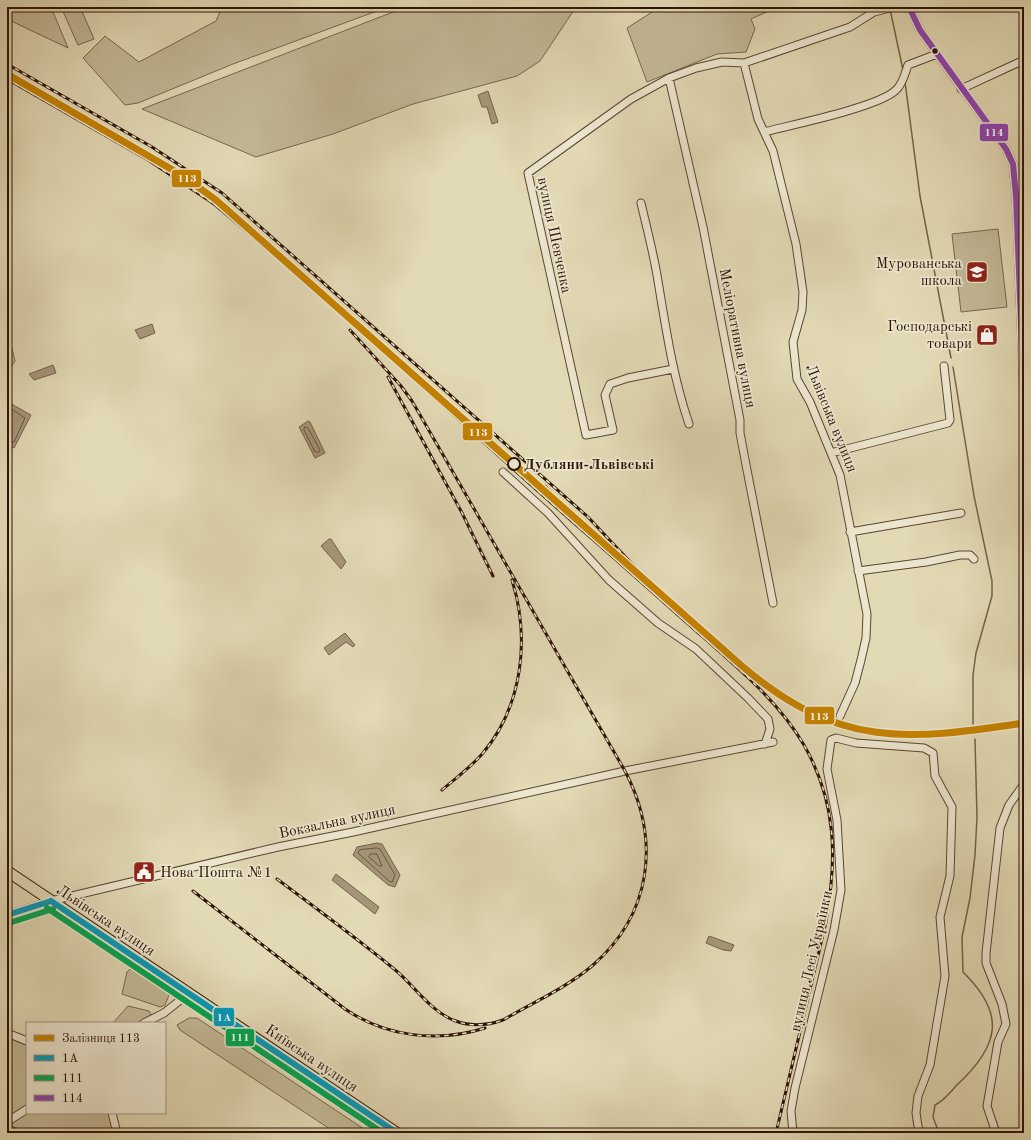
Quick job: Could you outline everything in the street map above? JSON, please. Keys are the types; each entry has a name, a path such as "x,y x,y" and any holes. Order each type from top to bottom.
{"highway":[{"name":"Львівська вулиця","path":"7,871 210,1008"},
{"name":"Київська вулиця","path":"210,1008 397,1133"}],"street":[{"name":"вулиця Шевченка","path":"673,369 628,378 610,384 605,395 613,430 586,435 528,173 631,99 669,78 696,68 722,62 744,63 850,26 874,12 894,7"},
{"path":"909,7 920,30 961,89 999,138 1013,164 1023,323 1024,398"},
{"path":"764,132 871,103 895,91 900,85 908,65 937,54"},
{"path":"961,89 1024,60"},
{"name":"Львівська вулиця","path":"744,63 758,119 773,151 796,244 801,274 802,310 793,342 797,379 810,402 840,475 867,614 866,638 855,683 840,716"},
{"name":"Меліоративна вулиця","path":"669,78 703,227 740,420 740,433 773,603"},
{"path":"641,203 659,282 678,393 689,424"},
{"path":"831,453 948,423 950,420 944,366"},
{"path":"503,472 548,513 609,580 658,623 696,649 748,698 768,719 770,729 765,744"},
{"path":"850,532 961,513"},
{"path":"858,571 926,562 960,555 970,555 974,559"},
{"name":"вулиця Лесі Українки","path":"793,1133 791,1111 795,1088 834,930 842,890 837,820 828,769 831,740 836,738 841,738 856,743 924,748 931,751 933,753 935,776 952,808 950,876 940,917 945,976 930,1065 918,1096 916,1113 920,1133"},
{"path":"765,744 773,742"},
{"name":"Вокзальна вулиця","path":"7,915 51,901 278,846 383,826 629,770 765,744"},
{"path":"996,1133 987,1106 998,1042 1006,1024 1002,1004 986,964 986,953 1000,828 1009,805 1024,784"},
{"path":"146,1022 164,1013 188,994"},
{"path":"7,1033 26,1041"},
{"path":"7,1122 26,1110"},
{"path":"112,1114 117,1133"},
{"path":"7,1128 16,1133"}],"shaded area":[{"path":"7,7 51,7 68,48 7,19"},
{"path":"61,7 80,7 94,39 78,45"},
{"path":"222,7 388,7 233,64 138,103 125,105 83,58 105,36 139,62 216,21"},
{"path":"406,7 576,7 540,61 517,76 413,104 333,134 256,157 142,109"},
{"path":"660,7 774,7 773,9 751,19 755,29 746,52 717,54 647,82 627,28"},
{"path":"998,229 1007,307 961,312 952,234"},
{"path":"7,328 15,361 7,373"},
{"path":"130,969 139,971 167,992 169,995 165,1005 160,1007 122,994 127,972"},
{"path":"128,1006 149,1011 151,1015 139,1022 114,1022"},
{"path":"189,1018 197,1018 370,1133 336,1133 180,1030 177,1025"},
{"path":"7,1037 26,1045 26,1114 112,1114 119,1133 7,1133"}],"water":[{"path":"488,91 498,122 492,124 487,107 482,107 478,95"},
{"path":"152,324 155,333 140,339 135,330"},
{"path":"53,365 56,373 34,380 29,374"},
{"path":"8,402 31,415 14,448 7,445"},
{"path":"308,421 310,422 325,453 315,458 299,427"},
{"path":"331,539 346,562 341,569 321,546"},
{"path":"345,633 355,645 353,647 346,642 329,655 324,648"},
{"path":"377,843 382,844 400,875 395,887 388,885 353,855 357,847"},
{"path":"336,874 379,907 375,914 332,880"},
{"path":"709,936 734,945 731,951 723,950 706,943"}],"waterway":[{"path":"890,9 903,70"},
{"path":"905,82 920,196 951,358"},
{"path":"953,367 974,496 992,581 992,596 976,653 973,675 973,724"},
{"path":"939,1133 933,1117 935,1105 947,1096 982,1056 989,1043 992,1029 991,1016 986,1002 977,987 963,972 962,937 970,898 975,855 977,817 975,739"}],"railway":[{"path":"7,64 152,147 222,193 588,517 649,582"},
{"path":"7,79 148,160 214,204 305,282 731,662 758,687 794,729 815,767 823,788 832,831 832,876 826,922 776,1133"},
{"path":"277,879 393,968 428,1003 444,1015 459,1022 478,1025 490,1024 503,1020 560,988 592,966 612,946 628,923 638,900 644,875 646,849 643,823 636,797 625,771 412,401 401,386 350,330"},
{"path":"388,377 461,511 493,576"},
{"path":"545,486 574,517"},
{"path":"442,790 483,753 507,714 519,670 521,648 521,625 518,602 512,580"},
{"path":"721,647 794,700 824,715 852,725 879,730 934,732 1024,720"},
{"path":"193,891 345,1009 378,1026 413,1035 431,1036 467,1033 485,1028"}],"rail line":[{"name":"113","path":"7,74 183,176 216,200 742,666 777,693 810,712 842,725 875,732 908,734 944,733 1024,723"}],"transit line":[{"name":"114","path":"909,7 920,30 1006,149 1013,164 1016,196 1024,398"},
{"name":"1А","path":"51,901 397,1133"},
{"name":"1А","path":"7,915 51,901"},
{"name":"111","path":"47,908 383,1133"},
{"name":"111","path":"9,923 53,909"}],"place":[{"name":"Мурованська школа","path":"977,272"},
{"name":"Господарські товари","path":"987,335"},
{"name":"Дубляни-Львівські","path":"514,464"},
{"name":"Нова Пошта №1","path":"144,872"}]}
